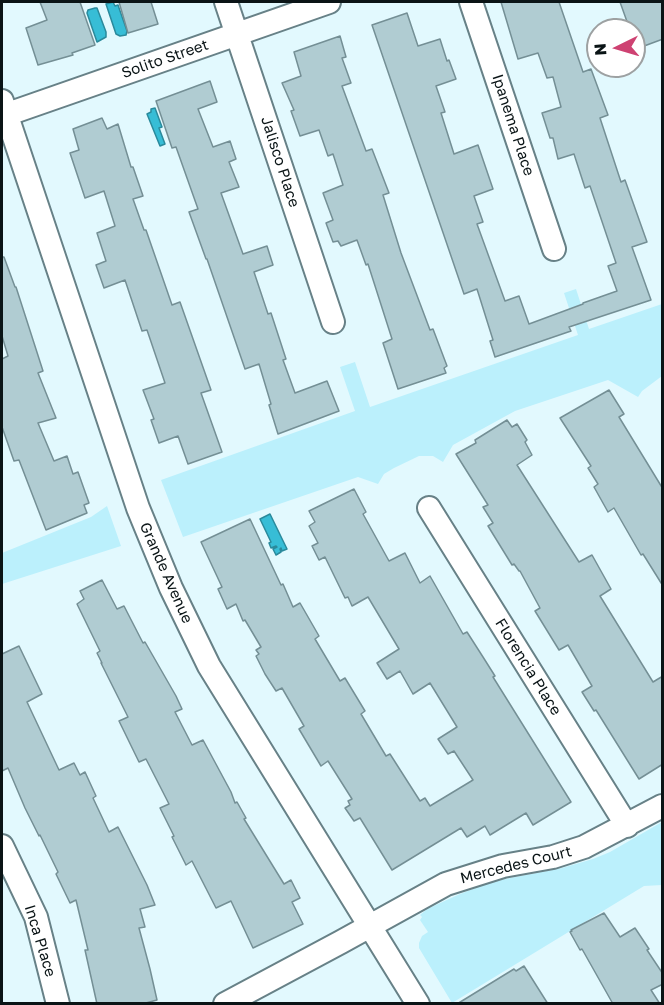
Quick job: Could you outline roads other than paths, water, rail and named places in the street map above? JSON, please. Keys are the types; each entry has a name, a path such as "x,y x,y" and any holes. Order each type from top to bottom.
{"street":[{"name":"Jalisco Place","path":"226,2 333,322"},
{"name":"Solito Street","path":"3,110 329,2"},
{"name":"Ipanema Place","path":"471,2 554,249"},
{"name":"Grande Avenue","path":"3,110 138,508 171,588 209,666 418,1004"},
{"name":"Florencia Place","path":"429,508 627,826"},
{"name":"Mercedes Court","path":"225,1004 446,884 503,866 554,857 584,847 663,806"},
{"name":"Inca Place","path":"2,846 36,918 58,1004"}],"water":[{"path":"113,2 115,6 118,5 127,31 126,35 116,34 106,4"},
{"path":"97,8 106,37 97,42 87,13 88,10"},
{"path":"155,108 165,144 160,146 147,114"},
{"path":"270,514 287,549 282,551 281,548 281,552 276,555 273,549 277,547 271,548 269,543 271,542 260,519"}]}
